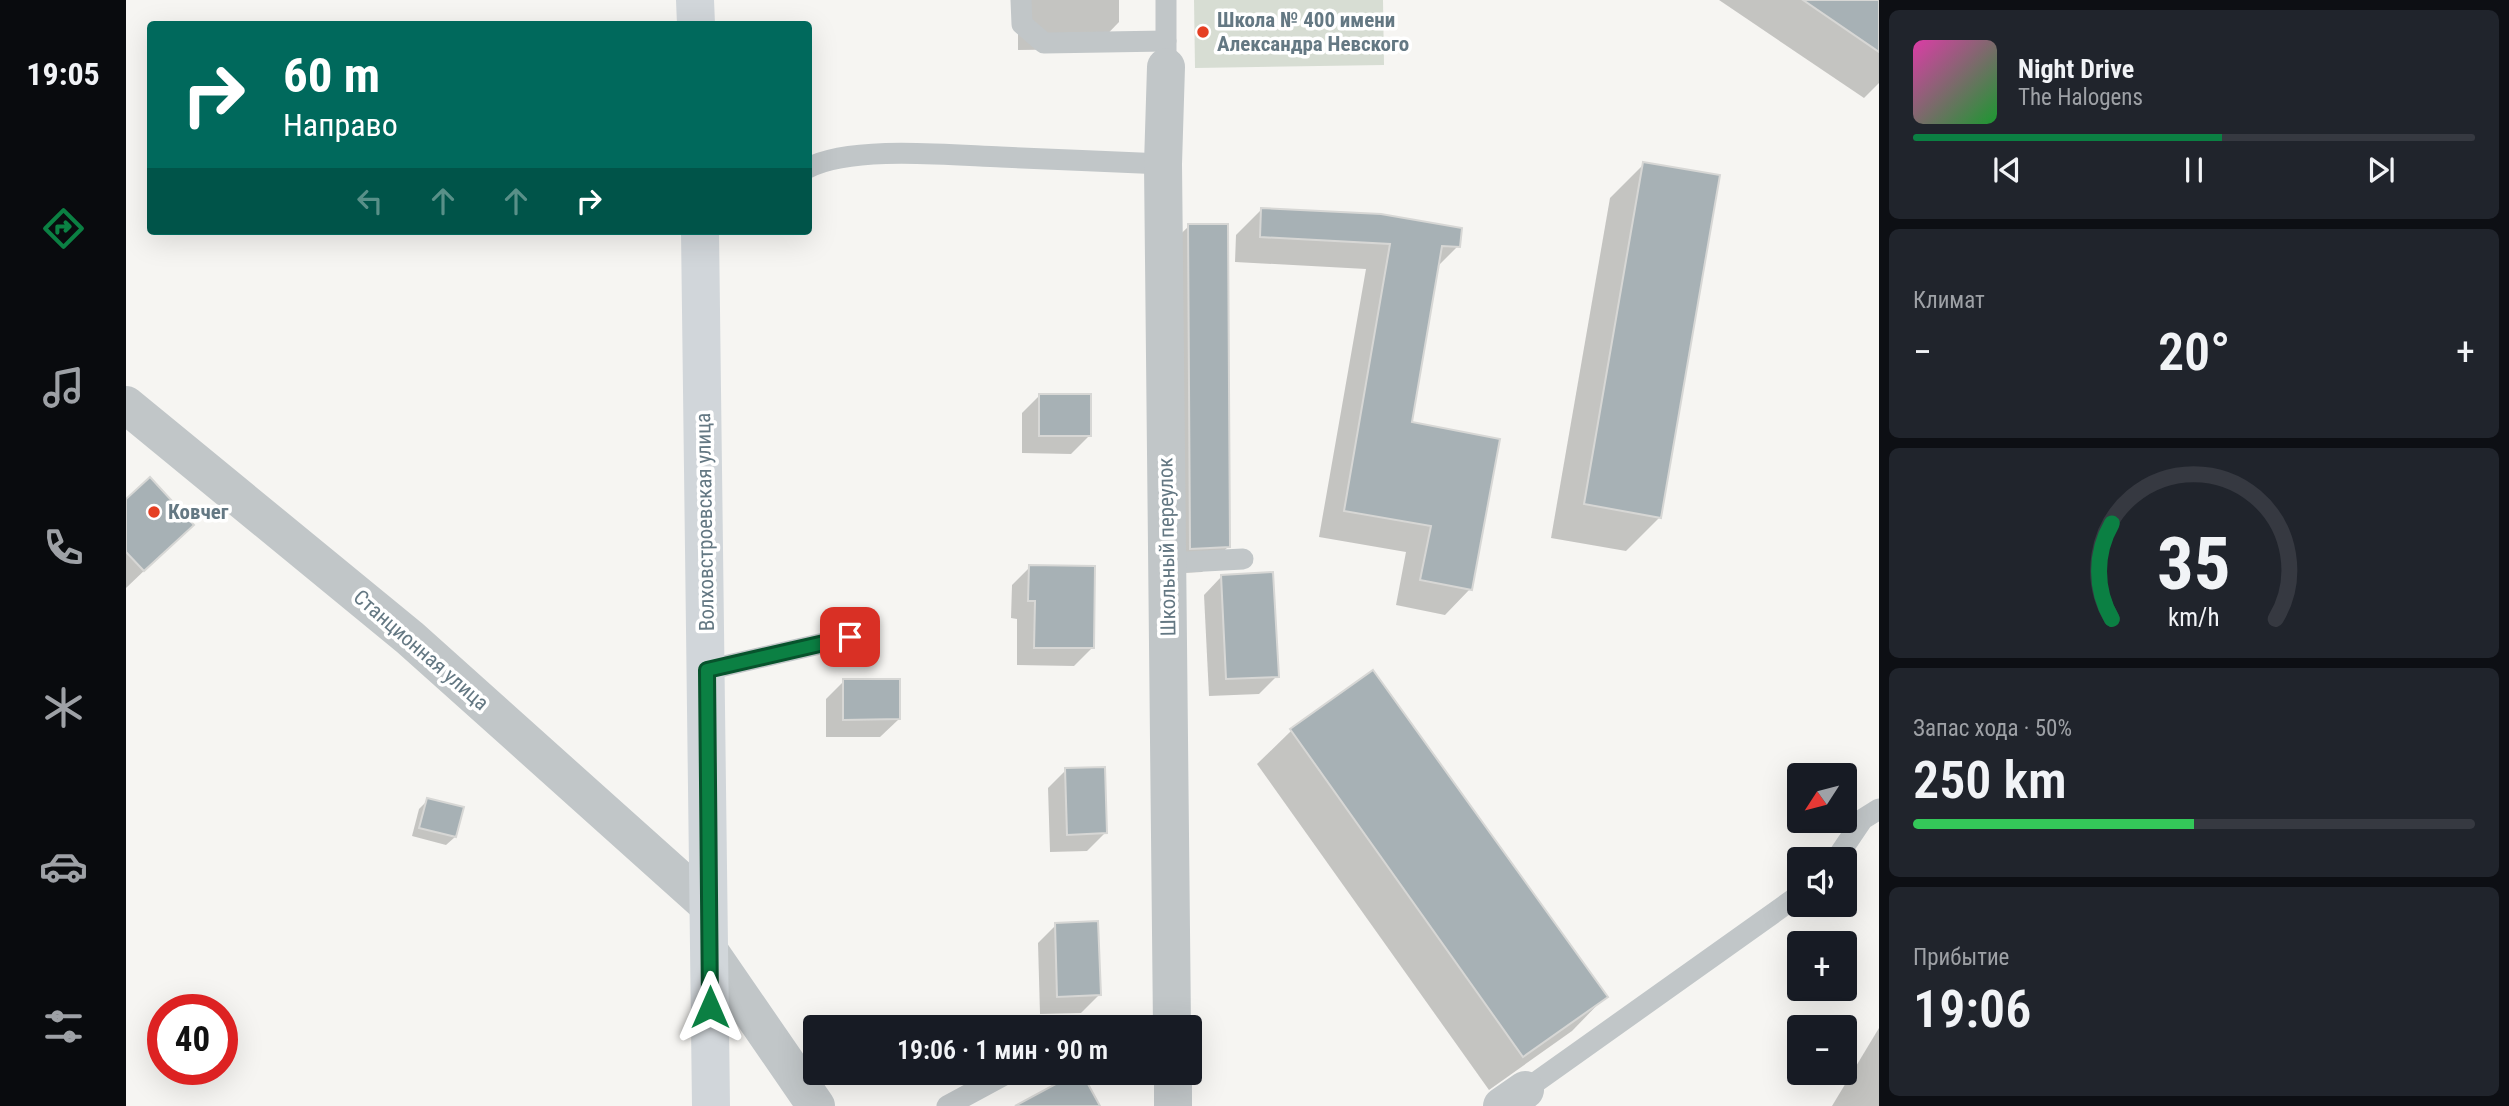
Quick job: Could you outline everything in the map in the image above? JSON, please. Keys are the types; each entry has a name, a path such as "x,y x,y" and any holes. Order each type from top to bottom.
{"street":[{"path":"695,0 695,21"},
{"name":"Школьный переулок","path":"1166,54 1163,164 1172,1015"},
{"name":"Волховстроевская улица","path":"700,235 711,1106"},
{"name":"Станционная улица","path":"126,405 410,638 708,905"},
{"path":"710,951 816,1106"},
{"path":"1173,1085 1173,1106"}],"lane":[{"path":"1021,0 1022,24 1044,43 1166,54 1166,0"},
{"path":"812,166 854,156 939,154 1163,164"},
{"path":"1167,563 1243,559"},
{"path":"707,670 850,637"},
{"path":"1844,847 1863,820 1879,808"},
{"path":"1514,1098 1787,904"},
{"path":"947,1106 986,1085"}],"shaded area":[{"path":"1194,0 1383,0 1384,65 1195,68"}],"building":[{"path":"1803,0 1879,0 1879,52"},
{"path":"1643,162 1720,175 1661,518 1584,504"},
{"path":"1261,208 1381,214 1462,228 1460,247 1442,246 1412,422 1500,439 1472,590 1420,580 1431,526 1344,511 1390,244 1260,237"},
{"path":"1188,224 1228,224 1230,547 1190,549"},
{"path":"1039,394 1091,394 1091,436 1039,436"},
{"name":"Ковчег","path":"150,477 194,525 144,571 126,552 126,499"},
{"path":"1029,565 1095,566 1094,648 1034,648 1035,601 1028,601"},
{"path":"1273,572 1279,677 1226,679 1221,575"},
{"path":"1373,670 1608,997 1523,1057 1290,729"},
{"path":"843,679 900,679 900,719 843,720"},
{"path":"1105,767 1107,833 1067,835 1065,768"},
{"path":"427,798 464,807 456,837 419,828"},
{"path":"1098,921 1101,995 1057,997 1055,923"},
{"path":"1054,1085 1089,1085 1100,1106 1015,1106"}],"place":[{"name":"Школа № 400 имени Александра Невского","path":"1203,32"},
{"name":"Ковчег","path":"154,512"}],"route":[{"path":"710,1007 707,670 774,657 850,637"}]}
